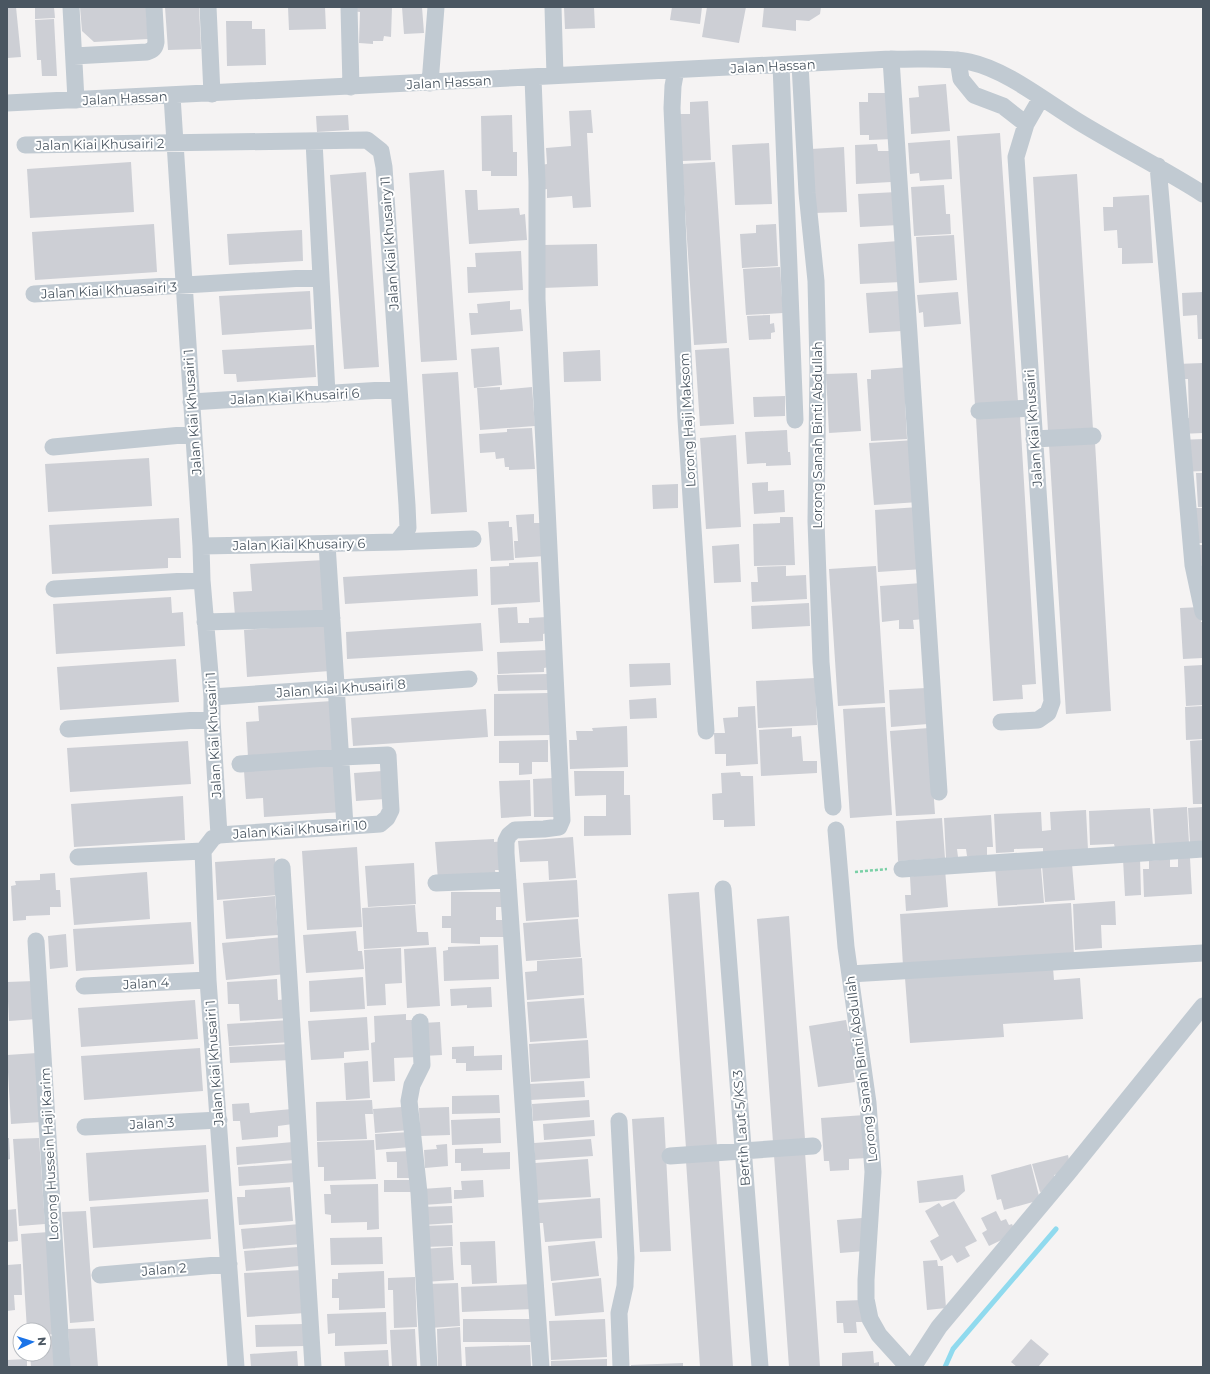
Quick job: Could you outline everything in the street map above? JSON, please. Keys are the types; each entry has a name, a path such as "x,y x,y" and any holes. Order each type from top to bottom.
{"street":[{"path":"71,7 76,100"},
{"path":"74,56 152,51 156,42 154,7"},
{"path":"208,7 212,94"},
{"path":"349,7 351,87"},
{"path":"430,83 436,7"},
{"path":"554,7 555,76"},
{"path":"891,59 939,792"},
{"name":"Jalan Hassan","path":"7,104 430,83 534,86 555,76 674,78 781,66 800,70 891,59 958,60 971,62 997,71 1080,123 1158,166 1203,194"},
{"path":"958,60 961,80 974,95 1003,106 1026,124"},
{"path":"781,66 795,420"},
{"name":"Lorong Sanah Binti Abdullah","path":"800,70 807,193 816,281 818,368 816,521 821,662 833,807"},
{"name":"Lorong Haji Maksom","path":"674,78 672,108 686,419 706,730"},
{"path":"534,86 537,299 563,812 559,827 544,830 515,830 509,835 506,841 541,1367"},
{"name":"Jalan Kiai Khusairi 1","path":"172,96 193,434 202,546 202,580 212,697 219,835"},
{"name":"Jalan Kiai Khusairi","path":"1001,722 1038,720 1048,713 1052,702 1016,157 1026,124 1040,98"},
{"path":"314,140 327,394"},
{"name":"Jalan Kiai Khusairy 11","path":"175,142 368,140 381,151 400,389 408,528 398,542"},
{"name":"Jalan Kiai Khusairi 2","path":"25,145 175,142"},
{"path":"1158,166 1193,564 1203,612"},
{"name":"Jalan Kiai Khuasairi 3","path":"34,294 321,277"},
{"name":"Jalan Kiai Khusairi 6","path":"191,402 400,389"},
{"path":"979,411 1032,408"},
{"path":"53,447 193,434"},
{"path":"1034,439 1093,436"},
{"path":"398,542 473,539"},
{"name":"Jalan Kiai Khusairy 6","path":"202,546 398,542"},
{"path":"327,544 345,826"},
{"path":"54,589 202,580"},
{"path":"205,622 332,618"},
{"name":"Jalan Kiai Khusairi 8","path":"212,697 469,679"},
{"path":"68,729 212,719"},
{"name":"Jalan Kiai Khusairi 10","path":"219,835 380,824 387,818 391,810 388,755 341,757"},
{"path":"240,764 341,757"},
{"name":"Lorong Sanah Binti Abdullah","path":"836,830 846,947 868,1103 874,1172 866,1299 870,1319 880,1335 908,1367"},
{"path":"78,858 203,851 213,838 219,835"},
{"path":"902,868 1203,849"},
{"name":"Jalan Kiai Khusairi 1","path":"203,851 208,980 236,1367"},
{"path":"282,867 313,1367"},
{"path":"436,883 508,880"},
{"name":"Bertih Laut 5/KS 3","path":"723,889 760,1367"},
{"name":"Lorong Hussein Haji Karim","path":"36,941 62,1367"},
{"path":"850,974 1203,954"},
{"name":"Jalan 4","path":"84,986 208,980"},
{"path":"913,1367 939,1327 1068,1173 1203,1006"},
{"path":"420,1022 422,1065 412,1085 409,1101 420,1193 429,1367"},
{"name":"Jalan 3","path":"85,1126 219,1120"},
{"path":"619,1122 626,1258 626,1279 618,1313 620,1367"},
{"path":"670,1156 813,1146"},
{"name":"Jalan 2","path":"100,1275 229,1264"}],"path":[{"path":"840,873 902,868"}],"building":[{"path":"7,7 16,7 21,57 7,58"},
{"path":"35,7 54,7 55,18 35,19"},
{"path":"80,7 146,7 148,39 94,42 82,31"},
{"path":"165,7 199,7 201,49 168,50"},
{"path":"288,7 325,7 326,29 289,30"},
{"path":"350,7 392,7 391,37 384,36 383,41 373,41 373,44 359,43 360,12 350,11"},
{"path":"402,7 422,7 424,33 404,34"},
{"path":"564,7 594,7 595,28 565,29"},
{"path":"672,7 702,7 700,24 670,20"},
{"path":"707,7 746,7 739,43 702,37"},
{"path":"764,7 821,7 820,14 809,21 796,20 796,31 762,27"},
{"path":"54,19 57,76 42,76 41,60 37,60 35,20"},
{"path":"226,21 252,21 252,29 265,29 266,65 227,66"},
{"path":"946,84 950,131 911,134 909,98 919,97 918,86"},
{"path":"868,93 891,93 893,139 869,140 869,135 860,135 859,102 868,102"},
{"path":"708,101 711,160 682,161 680,114 690,114 690,102"},
{"path":"591,110 593,133 587,133 591,207 573,208 572,196 547,198 547,189 542,190 541,165 547,164 546,148 571,146 569,111"},
{"path":"348,115 349,130 317,132 316,116"},
{"path":"512,115 513,152 517,152 517,176 491,176 491,171 482,171 481,116"},
{"path":"1000,133 1018,402 975,405 957,136"},
{"path":"950,140 952,179 920,181 919,173 910,174 908,143"},
{"path":"769,143 772,204 735,205 732,145"},
{"path":"877,144 878,151 890,151 891,182 856,184 855,145"},
{"path":"844,147 847,212 813,213 811,149"},
{"path":"131,162 134,212 30,218 27,169"},
{"path":"715,162 727,343 694,345 682,164"},
{"path":"444,170 457,360 421,362 409,173"},
{"path":"366,172 379,367 344,369 330,175"},
{"path":"1077,174 1093,429 1048,431 1033,177"},
{"path":"944,185 946,214 950,214 951,234 914,236 911,187"},
{"path":"465,190 477,190 478,210 519,208 520,215 525,214 527,240 469,244"},
{"path":"897,192 899,225 860,227 858,194"},
{"path":"1149,195 1153,263 1122,264 1122,248 1118,248 1117,230 1104,231 1103,207 1113,207 1113,197"},
{"path":"154,224 157,272 35,280 32,232"},
{"path":"776,224 778,266 742,268 740,234 756,233 756,225"},
{"path":"302,230 303,261 229,265 227,234"},
{"path":"954,235 957,280 919,283 916,237"},
{"path":"899,241 901,282 860,284 858,244"},
{"path":"597,244 598,286 542,288 542,245"},
{"path":"521,251 523,290 468,293 467,267 476,267 475,253"},
{"path":"780,267 783,313 746,315 743,269"},
{"path":"310,291 312,329 222,335 219,296"},
{"path":"899,291 902,331 869,333 866,293"},
{"path":"958,292 961,324 924,327 923,312 919,313 917,295"},
{"path":"1203,292 1203,339 1198,339 1197,315 1183,316 1182,293"},
{"path":"510,301 510,310 521,309 523,331 471,335 469,313 478,313 477,304"},
{"path":"770,315 770,324 774,323 775,332 771,333 771,339 749,340 747,316"},
{"path":"314,345 316,377 237,382 236,374 224,374 222,350"},
{"path":"499,347 502,385 474,388 471,349"},
{"path":"729,348 734,424 700,426 695,350"},
{"path":"600,350 601,381 564,382 563,352"},
{"path":"1203,363 1203,433 1180,434 1179,418 1189,418 1188,379 1177,379 1177,364"},
{"path":"910,367 905,401 907,439 871,441 867,379 871,379 871,370"},
{"path":"458,372 467,512 431,514 422,374"},
{"path":"857,373 861,431 829,433 826,374"},
{"path":"500,387 500,390 532,387 535,426 480,430 477,388"},
{"path":"785,396 785,416 754,417 753,397"},
{"path":"1020,415 1036,684 1022,685 1023,699 993,701 976,418"},
{"path":"532,428 535,469 509,470 509,467 505,467 504,458 496,459 495,452 480,453 479,434 507,432 507,429"},
{"path":"787,430 788,452 790,452 791,465 766,466 766,463 747,464 745,432"},
{"path":"736,435 741,527 706,529 700,438"},
{"path":"1203,439 1203,471 1180,472 1179,440"},
{"path":"915,440 919,502 874,505 869,443"},
{"path":"1095,442 1111,711 1066,714 1049,445"},
{"path":"149,458 152,506 48,512 45,464"},
{"path":"1196,473 1203,473 1203,507 1198,507"},
{"path":"768,482 768,491 784,490 785,512 754,514 752,483"},
{"path":"678,484 678,508 653,509 652,485"},
{"path":"919,507 923,569 878,572 875,510"},
{"path":"1195,508 1203,508 1203,543 1189,543"},
{"path":"534,514 534,523 543,523 545,556 515,558 514,541 518,541 516,515"},
{"path":"780,517 793,517 795,565 754,566 753,524 780,523"},
{"path":"179,518 181,558 168,558 168,568 52,574 49,525"},
{"path":"509,521 509,527 512,527 514,560 491,561 488,522"},
{"path":"739,544 741,582 714,583 712,546"},
{"path":"1198,545 1203,545 1203,575"},
{"path":"325,560 328,611 235,616 233,592 252,591 250,564"},
{"path":"538,562 540,602 491,605 490,567 509,566 509,563"},
{"path":"786,566 786,576 806,575 807,599 752,602 751,582 758,582 757,567"},
{"path":"876,566 885,703 838,706 829,569"},
{"path":"477,569 478,596 345,604 343,577"},
{"path":"922,583 925,619 913,620 914,629 899,629 899,620 882,622 880,586"},
{"path":"171,597 172,613 183,612 185,646 56,654 53,604"},
{"path":"809,603 810,626 752,629 751,606"},
{"path":"517,607 518,623 529,623 529,618 547,617 547,633 543,634 543,641 500,643 498,608"},
{"path":"1200,607 1201,622 1203,622 1203,658 1183,659 1180,608"},
{"path":"481,623 483,651 347,659 346,632"},
{"path":"326,624 330,671 247,677 244,630"},
{"path":"549,650 549,667 544,668 544,672 498,674 497,652"},
{"path":"176,659 179,702 60,710 57,667"},
{"path":"670,663 671,685 630,687 629,664"},
{"path":"1203,665 1203,705 1186,706 1184,666"},
{"path":"549,674 549,690 498,691 497,675"},
{"path":"815,678 817,725 758,728 756,681"},
{"path":"926,688 928,724 891,727 889,690"},
{"path":"549,693 550,735 494,736 494,694"},
{"path":"656,698 657,718 630,719 629,700"},
{"path":"332,701 335,751 248,757 246,722 259,721 258,706"},
{"path":"755,706 758,764 726,766 726,754 715,754 714,733 725,733 723,718 738,717 738,707"},
{"path":"1203,706 1203,739 1186,740 1185,707"},
{"path":"885,707 892,815 850,818 843,709"},
{"path":"486,709 488,737 353,746 351,718"},
{"path":"627,726 628,767 570,769 569,740 577,740 576,731 593,731 592,728"},
{"path":"792,728 792,737 801,736 803,761 817,761 817,773 761,776 759,730"},
{"path":"929,728 935,814 896,816 890,731"},
{"path":"548,740 548,762 532,762 532,774 519,775 519,763 499,763 499,741"},
{"path":"1203,740 1203,804 1193,804 1190,741"},
{"path":"188,741 191,784 70,792 67,748"},
{"path":"339,764 343,812 264,817 263,798 246,799 244,771"},
{"path":"383,771 385,799 356,801 354,773"},
{"path":"574,771 624,771 624,795 630,795 631,835 584,836 584,816 606,816 606,795 575,796"},
{"path":"740,772 741,776 753,776 755,826 724,827 724,820 713,820 712,794 722,793 721,773"},
{"path":"554,778 555,817 534,817 533,779"},
{"path":"530,780 531,816 501,818 499,781"},
{"path":"183,796 185,840 74,847 71,804"},
{"path":"1187,807 1189,843 1155,845 1153,809"},
{"path":"1203,807 1203,842 1190,843 1188,808"},
{"path":"1150,808 1153,846 1115,848 1114,844 1090,845 1089,811"},
{"path":"1086,810 1088,850 1043,852 1043,848 1014,849 1014,852 996,853 994,814 1041,812 1042,831 1051,830 1050,812"},
{"path":"991,815 993,847 987,847 987,856 967,856 966,849 957,849 958,857 946,858 944,818"},
{"path":"942,818 945,858 898,861 896,821"},
{"path":"573,837 576,878 549,880 548,861 520,862 518,841"},
{"path":"494,839 494,842 504,841 506,870 495,870 496,877 438,880 435,842"},
{"path":"357,847 362,927 307,930 302,851"},
{"path":"275,858 277,895 217,900 215,862"},
{"path":"1140,858 1141,895 1125,896 1123,859"},
{"path":"1178,858 1190,858 1192,894 1144,897 1143,869 1149,869 1149,861 1170,859 1170,867 1178,867"},
{"path":"414,863 416,904 368,907 365,866"},
{"path":"1072,864 1075,900 1045,902 1042,865"},
{"path":"995,866 1041,868 1044,903 998,906"},
{"path":"945,869 948,907 906,911 905,895 911,895 910,877"},
{"path":"147,872 150,919 74,925 70,878"},
{"path":"55,873 56,890 60,890 61,907 50,907 50,915 26,916 26,920 13,921 11,886 16,885 15,881 40,880 40,874"},
{"path":"577,880 579,917 526,921 523,883"},
{"path":"451,892 506,892 506,907 496,907 496,920 505,920 505,937 480,937 480,944 451,943 451,928 442,928 442,916 451,916"},
{"path":"699,892 717,1146 686,1148 668,894"},
{"path":"275,896 278,935 226,939 223,901"},
{"path":"1115,901 1116,925 1101,925 1102,948 1075,950 1073,904"},
{"path":"1071,903 1074,955 903,966 900,914"},
{"path":"415,905 417,932 428,932 429,945 364,949 362,908"},
{"path":"789,916 805,1139 773,1142 757,919"},
{"path":"578,919 581,957 526,961 523,923"},
{"path":"191,922 194,964 76,971 73,929"},
{"path":"356,931 358,951 362,951 364,969 306,973 303,935"},
{"path":"66,934 68,967 50,969 48,936"},
{"path":"283,937 286,974 226,980 222,943"},
{"path":"498,945 499,979 444,981 443,951 448,950 448,947"},
{"path":"436,947 440,1006 407,1008 404,949"},
{"path":"401,948 402,983 385,984 386,1005 367,1006 364,950"},
{"path":"582,958 584,995 527,1000 525,972 537,971 537,961"},
{"path":"1053,968 1054,980 1080,978 1083,1019 1003,1024 1004,1037 910,1043 905,978"},
{"path":"363,977 365,1009 310,1012 309,981"},
{"path":"277,979 278,1000 288,999 289,1018 240,1021 239,1004 228,1004 227,982"},
{"path":"35,981 37,1019 9,1021 7,982"},
{"path":"491,987 492,1007 467,1008 467,1005 451,1006 450,989"},
{"path":"584,998 587,1038 530,1042 527,1002"},
{"path":"195,1000 198,1039 81,1047 78,1008"},
{"path":"406,1014 406,1020 416,1020 418,1057 394,1058 395,1081 373,1082 371,1043 375,1042 374,1016"},
{"path":"367,1017 369,1050 344,1052 344,1058 311,1060 308,1021"},
{"path":"290,1020 291,1042 229,1046 227,1024"},
{"path":"846,1020 848,1031 852,1031 857,1069 853,1070 855,1082 818,1087 809,1026"},
{"path":"440,1022 442,1055 423,1056 422,1023"},
{"path":"588,1040 590,1078 531,1082 529,1044"},
{"path":"290,1044 291,1060 230,1063 229,1047"},
{"path":"474,1046 474,1056 502,1055 502,1070 466,1071 466,1063 456,1063 456,1059 452,1059 452,1047"},
{"path":"200,1048 203,1091 84,1100 81,1056"},
{"path":"37,1053 41,1122 11,1124 7,1055"},
{"path":"368,1061 370,1098 346,1100 344,1063"},
{"path":"584,1081 585,1097 530,1100 529,1084"},
{"path":"499,1095 500,1113 452,1114 452,1096"},
{"path":"372,1100 373,1114 365,1114 367,1139 317,1141 316,1102"},
{"path":"589,1100 590,1117 533,1121 532,1104"},
{"path":"249,1103 250,1113 292,1109 293,1124 278,1126 278,1137 242,1140 240,1121 233,1121 232,1104"},
{"path":"402,1107 409,1130 375,1133 373,1109"},
{"path":"449,1107 450,1135 420,1136 419,1108"},
{"path":"865,1115 867,1158 849,1159 849,1170 830,1171 829,1161 824,1161 821,1118"},
{"path":"664,1117 671,1251 640,1252 632,1119"},
{"path":"500,1118 501,1143 452,1145 451,1120"},
{"path":"594,1120 595,1136 544,1140 543,1124"},
{"path":"410,1132 410,1147 376,1150 375,1134"},
{"path":"7,1138 9,1138 10,1159 7,1160"},
{"path":"39,1138 45,1224 19,1226 13,1139"},
{"path":"591,1139 593,1156 535,1160 534,1143"},
{"path":"374,1140 376,1179 324,1181 324,1167 318,1167 317,1142"},
{"path":"293,1142 294,1160 237,1165 236,1147"},
{"path":"447,1144 448,1166 425,1168 424,1150 437,1149 436,1145"},
{"path":"206,1145 209,1192 89,1201 86,1153"},
{"path":"483,1148 483,1153 510,1152 510,1169 461,1171 461,1163 455,1163 455,1149"},
{"path":"411,1151 412,1178 397,1178 397,1162 387,1162 386,1152"},
{"path":"805,1152 820,1367 789,1367 774,1155"},
{"path":"1068,1155 1070,1165 1063,1173 1054,1175 1057,1184 1053,1189 1040,1192 1032,1164"},
{"path":"588,1159 591,1197 537,1200 535,1163"},
{"path":"719,1159 733,1367 700,1367 686,1161"},
{"path":"295,1163 296,1182 239,1186 238,1167"},
{"path":"1031,1164 1040,1200 1004,1210 1001,1199 997,1200 991,1175"},
{"path":"963,1175 965,1191 956,1199 919,1203 917,1181"},
{"path":"384,1180 413,1180 413,1192 384,1192"},
{"path":"483,1180 484,1197 454,1199 454,1190 462,1190 461,1181"},
{"path":"378,1184 379,1229 367,1230 367,1222 331,1223 331,1215 325,1214 324,1194 331,1194 330,1185"},
{"path":"290,1187 293,1221 239,1225 237,1197 245,1197 245,1190"},
{"path":"451,1187 452,1203 423,1205 422,1189"},
{"path":"600,1198 602,1238 545,1242 543,1223 539,1223 538,1203"},
{"path":"208,1199 211,1239 93,1248 90,1207"},
{"path":"954,1201 977,1241 965,1247 970,1256 957,1263 952,1255 941,1261 930,1241 939,1236 925,1211 939,1203 942,1207"},
{"path":"452,1206 453,1223 423,1225 422,1207"},
{"path":"16,1209 18,1241 7,1242 7,1210"},
{"path":"86,1211 94,1321 70,1323 62,1212"},
{"path":"996,1211 1001,1221 1006,1219 1009,1225 1012,1224 1016,1233 989,1246 982,1233 987,1230 981,1218"},
{"path":"862,1218 865,1251 840,1253 837,1220"},
{"path":"300,1224 302,1244 243,1249 241,1229"},
{"path":"452,1225 453,1246 424,1247 423,1226"},
{"path":"49,1232 55,1334 52,1334 52,1322 26,1322 21,1234"},
{"path":"382,1237 383,1264 331,1265 330,1238"},
{"path":"495,1241 497,1283 472,1284 471,1265 461,1265 460,1242"},
{"path":"595,1241 599,1276 551,1281 548,1246"},
{"path":"298,1247 299,1266 246,1271 244,1251"},
{"path":"452,1247 454,1280 425,1282 423,1249"},
{"path":"937,1260 938,1266 943,1266 946,1308 927,1310 923,1261"},
{"path":"21,1264 22,1295 14,1295 15,1310 7,1311 7,1265"},
{"path":"303,1270 305,1313 247,1317 244,1273"},
{"path":"384,1271 385,1308 339,1310 339,1298 332,1298 332,1279 338,1279 338,1273"},
{"path":"415,1277 417,1327 394,1328 393,1290 388,1290 388,1278"},
{"path":"601,1278 604,1312 555,1316 552,1283"},
{"path":"458,1283 460,1326 429,1328 427,1284"},
{"path":"533,1284 534,1309 462,1312 461,1287"},
{"path":"863,1300 864,1322 856,1322 857,1333 844,1333 843,1323 837,1323 836,1301"},
{"path":"386,1312 387,1344 335,1346 335,1333 328,1334 327,1314"},
{"path":"463,1319 532,1319 532,1342 463,1342"},
{"path":"605,1319 607,1357 551,1360 549,1321"},
{"path":"305,1324 305,1346 256,1347 255,1325"},
{"path":"460,1327 462,1367 438,1367 437,1329"},
{"path":"95,1328 98,1367 70,1367 68,1329"},
{"path":"415,1329 417,1367 392,1367 390,1330"},
{"path":"52,1336 56,1367 31,1367 31,1362 52,1362"},
{"path":"1031,1339 1049,1354 1038,1367 1017,1367 1011,1362"},
{"path":"530,1345 531,1367 466,1367 465,1347"},
{"path":"388,1350 389,1367 345,1367 344,1352"},
{"path":"297,1351 298,1367 251,1367 250,1354"},
{"path":"873,1351 874,1363 879,1362 879,1367 842,1367 842,1353"},
{"path":"607,1359 607,1367 551,1367 551,1361"},
{"path":"7,1360 12,1360 12,1362 27,1362 27,1367 7,1367"},
{"path":"683,1363 683,1367 631,1367 631,1365"}],"waterway":[{"path":"945,1367 953,1349 1056,1229"}]}
